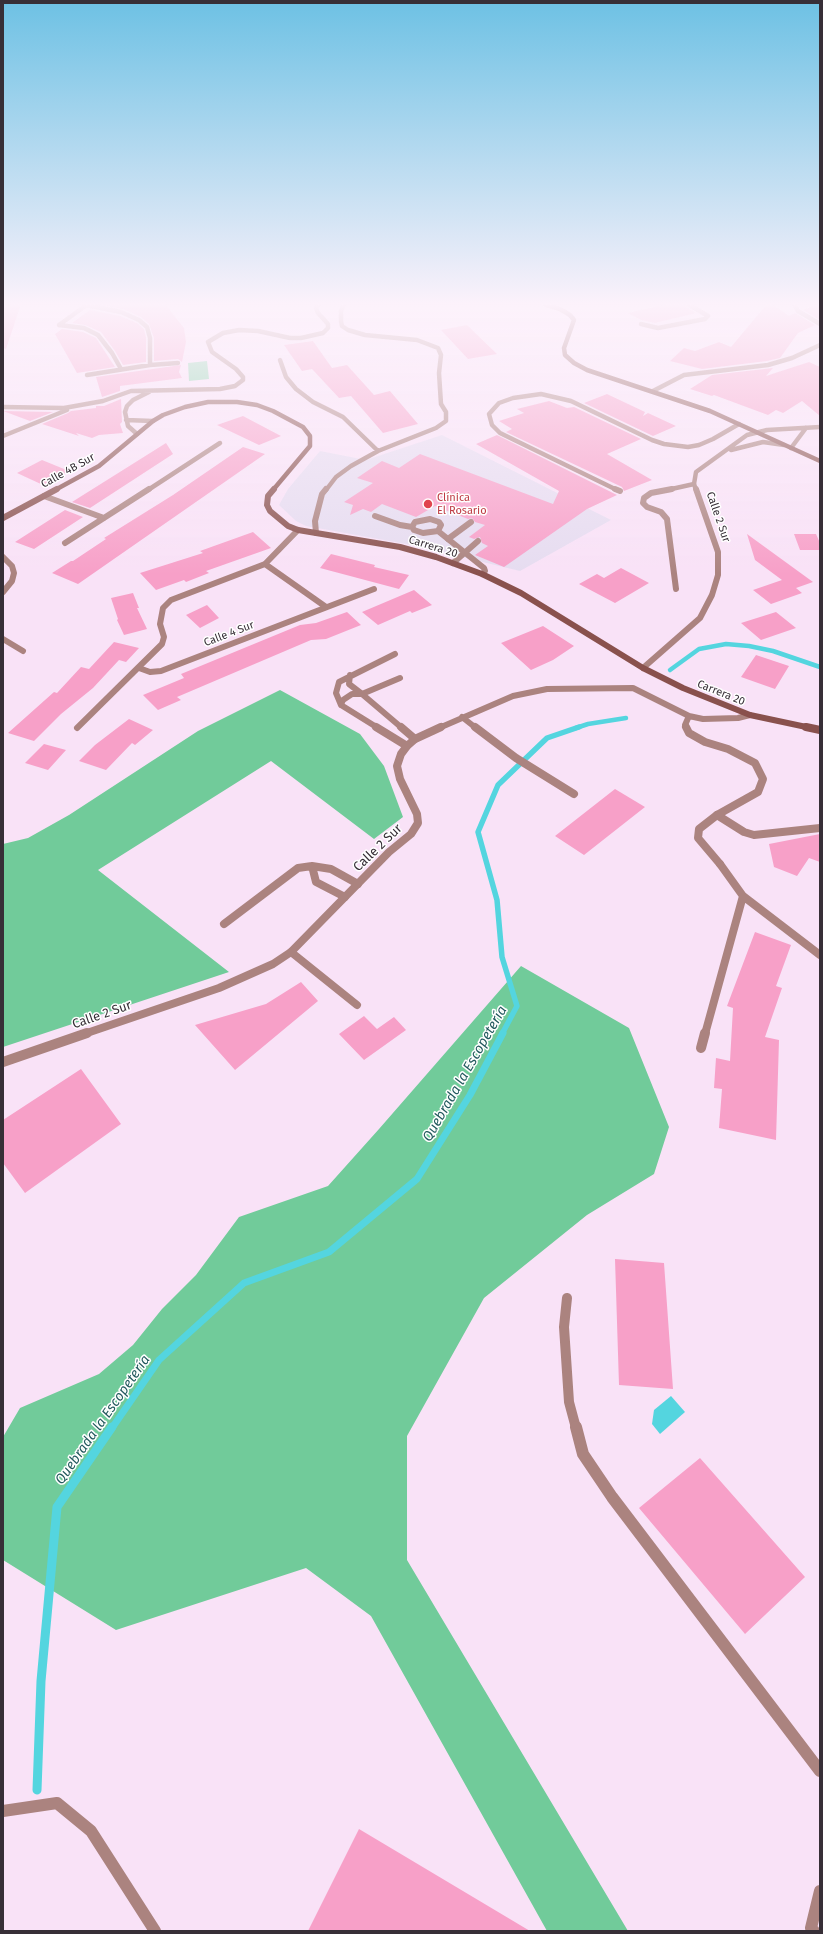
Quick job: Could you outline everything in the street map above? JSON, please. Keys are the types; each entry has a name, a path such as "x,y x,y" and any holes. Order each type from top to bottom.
{"street":[{"path":"3,407 75,406 103,401 121,394"},
{"path":"137,434 128,426 125,412 127,406 143,394"},
{"path":"302,394 343,418 378,451"},
{"path":"316,533 315,521 322,494 336,477 351,466 378,451 436,428 446,421 446,412 441,404 440,394"},
{"path":"539,394 513,398 499,403 488,414 492,425 500,433 620,491"},
{"path":"542,394 571,401 652,440 664,444 688,446 698,445 713,439 739,424"},
{"path":"665,394 710,411 820,461"},
{"name":"Carrera 20","path":"153,421 173,411 196,404 237,402 265,407 303,427 310,436 310,446 268,496 267,505 275,516 298,530 400,547 453,563 482,574 521,592 643,668 707,699 750,715 820,730"},
{"path":"3,436 75,406"},
{"path":"126,420 153,421"},
{"name":"Calle 4B Sur","path":"3,518 98,466 114,455 153,421"},
{"path":"757,432 820,427"},
{"path":"791,448 806,428"},
{"name":"Calle 2 Sur","path":"643,668 700,618 712,595 718,575 718,552 694,484 696,472 702,466 747,435 757,432"},
{"name":"Calle 2 Sur","path":"721,453 742,446 763,442 784,444"},
{"path":"65,543 220,443"},
{"path":"676,589 667,520 661,512 647,507 643,503 644,498 651,493 694,484"},
{"path":"44,496 104,518"},
{"path":"375,516 396,524 412,527 414,530 423,533 438,531 484,568 485,571 482,574"},
{"path":"412,527 415,522 430,519 439,522 441,525 438,531"},
{"path":"448,539 471,522"},
{"path":"77,728 162,644 164,637 160,624 163,608 171,600 265,564 298,530"},
{"path":"453,563 478,541"},
{"path":"3,557 12,566 14,574 12,581 3,592"},
{"path":"265,564 326,607"},
{"name":"Calle 4 Sur","path":"139,668 150,672 161,671 374,589"},
{"path":"3,639 23,651"},
{"path":"395,654 350,675 339,682 336,687 336,692 341,705 407,746"},
{"path":"350,675 349,684 415,739"},
{"path":"341,705 347,696 352,694 362,694 400,678"},
{"name":"Calle 2 Sur","path":"3,1062 219,988 273,964 292,952 389,852 411,834 418,824 417,814 400,780 397,766 401,754 415,739 462,717 513,696 547,689 633,688 689,716 704,718 738,718 750,715"},
{"path":"689,716 685,725 689,733 705,742 728,749 755,763 763,778 758,792 717,815 699,829 698,838 720,864 743,896 820,955"},
{"path":"462,717 516,758 574,794"},
{"path":"717,815 744,832 754,836 820,828"},
{"path":"312,866 316,882 345,898"},
{"path":"224,924 298,868 312,866 331,869 358,884"},
{"path":"701,1048 743,896"},
{"path":"292,952 357,1005"},
{"path":"567,1298 564,1327 569,1402 583,1454 612,1497 820,1771"},
{"path":"3,1811 57,1803 91,1831 155,1931"},
{"path":"812,1930 820,1891"}],"shaded area":[{"name":"Clínica El Rosario","path":"442,435 611,520 520,571 412,545 306,526 296,521 279,505 288,489 320,451 366,460"}],"green space":[{"path":"280,690 360,734 384,766 403,817 374,839 271,761 98,870 229,972 3,1047 3,844 28,838 69,815 198,731"},
{"path":"521,966 629,1028 669,1127 654,1174 587,1215 484,1298 407,1436 407,1560 628,1931 547,1931 371,1616 306,1568 116,1630 3,1560 3,1437 20,1408 99,1374 133,1345 162,1309 196,1275 239,1217 328,1186"}],"water":[{"path":"671,1396 685,1412 660,1434 652,1424 654,1410"}],"building":[{"path":"101,394 110,394 102,397"},
{"path":"336,394 393,394 418,424 383,433 351,396 339,398"},
{"path":"608,394 645,412 643,416 648,413 676,426 653,436 584,403"},
{"path":"707,394 820,394 820,416 802,401 783,413 776,410 768,415 714,395"},
{"path":"121,399 122,422 120,424 123,433 99,435 92,438 76,433 79,436 42,424 71,411 96,408 96,406 104,406"},
{"path":"549,401 567,408 574,407 641,439 607,454 652,480 624,491 622,487 506,432 512,429 499,421 524,413 517,409"},
{"path":"3,411 53,412 30,421"},
{"path":"243,416 281,436 259,445 217,425"},
{"path":"497,435 617,495 587,509 504,567 475,555 488,546 482,543 480,537 474,539 469,537 485,525 475,522 472,518 468,519 435,506 416,517 382,504 371,512 363,509 350,515 353,505 344,502 373,483 357,478 382,461 399,468 420,454 553,504 559,491 476,444"},
{"path":"166,443 173,454 90,508 72,502"},
{"path":"243,447 265,454 78,584 52,573 73,561 106,539 104,538 173,495"},
{"path":"42,460 69,471 43,485 17,473"},
{"path":"65,510 83,517 34,549 15,542"},
{"path":"253,532 271,548 206,571 209,573 186,582 184,580 156,590 140,573 203,553 200,551"},
{"path":"747,534 813,582 796,588 802,593 771,604 753,590 782,580 755,560"},
{"path":"794,534 816,534 820,543 820,550 800,550"},
{"path":"331,554 375,565 374,567 409,575 399,589 320,568"},
{"path":"621,568 649,583 615,603 579,584 597,574 604,578"},
{"path":"414,590 432,605 412,613 410,611 378,625 362,612"},
{"path":"133,593 139,608 137,608 147,629 124,635 117,620 118,619 111,598"},
{"path":"207,605 219,618 200,628 186,615"},
{"path":"347,612 361,625 326,639 311,640 177,697 181,700 158,710 143,695 184,678 181,674 300,625 316,623"},
{"path":"776,612 796,628 761,640 741,623"},
{"path":"543,626 574,646 553,660 531,670 501,643"},
{"path":"114,642 139,648 126,662 119,660 93,688 61,714 34,741 8,733 54,692 57,693 81,667 89,669"},
{"path":"756,655 789,666 775,689 741,677"},
{"path":"129,719 153,730 135,745 132,743 106,770 79,761 95,745"},
{"path":"44,744 66,750 48,770 25,763"},
{"path":"615,789 645,807 584,855 555,836"},
{"path":"820,834 820,862 809,858 797,876 774,867 769,844"},
{"path":"755,932 791,945 776,986 782,988 765,1037 779,1040 776,1140 719,1128 722,1089 714,1088 716,1058 730,1061 733,1008 727,1006"},
{"path":"301,982 318,1001 235,1070 195,1025 266,1004"},
{"path":"364,1016 377,1029 394,1017 406,1030 364,1060 339,1034"},
{"path":"81,1069 121,1124 25,1193 3,1163 3,1120"},
{"path":"615,1259 664,1263 673,1389 619,1385"},
{"path":"700,1458 805,1577 745,1634 639,1508"},
{"path":"359,1829 530,1931 308,1931"}],"waterway":[{"name":"Quebrada la Escopetería","path":"670,670 699,649 726,644 749,646 773,651 820,667"},
{"name":"Quebrada la Escopetería","path":"579,727 588,724 626,718"},
{"name":"Quebrada la Escopetería","path":"502,1034 517,1006 502,957 497,900 478,832 498,785 547,738 579,727"},
{"name":"Quebrada la Escopetería","path":"112,1428 159,1360 244,1283 329,1252 417,1179 470,1095 503,1033"},
{"name":"Quebrada la Escopetería","path":"37,1790 41,1681 57,1507 112,1427"}],"place":[{"name":"Clínica El Rosario","path":"428,504"}]}
